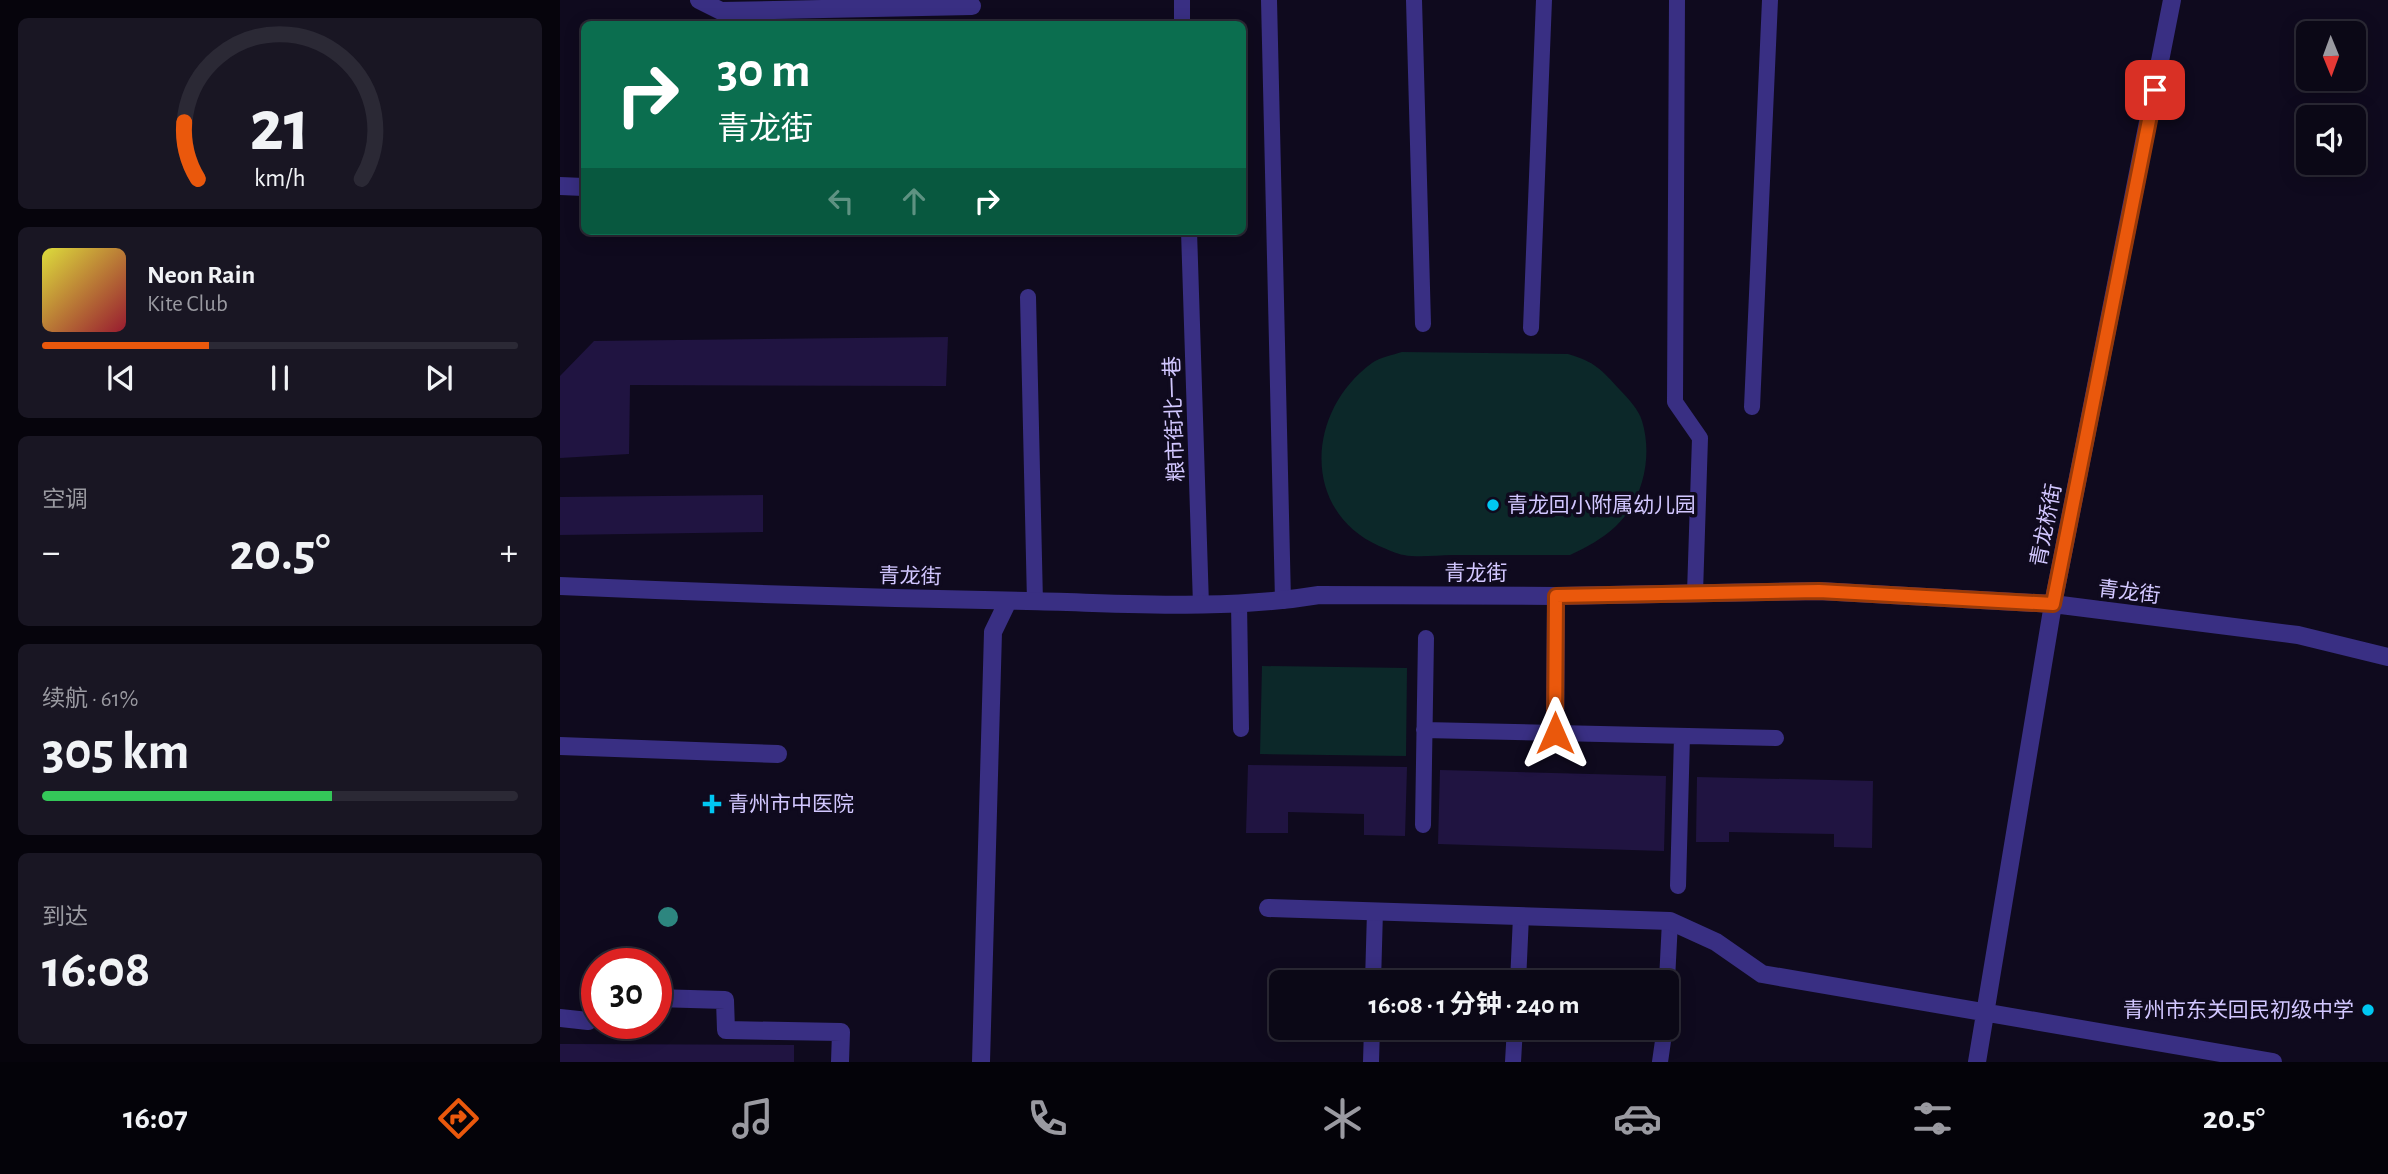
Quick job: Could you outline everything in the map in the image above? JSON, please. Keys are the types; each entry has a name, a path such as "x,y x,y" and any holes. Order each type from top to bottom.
{"street":[{"path":"699,0 721,11 972,6"},
{"name":"青龙桥街","path":"1977,1062 2053,604 2172,0"},
{"path":"560,186 581,187"},
{"name":"青龙街","path":"560,586 1201,605 1283,601 1319,594 1556,596 1819,591 2053,604 2298,635 2388,657"},
{"path":"1555,733 1556,596"},
{"path":"981,1062 993,632 1008,601"},
{"path":"560,746 778,754"},
{"path":"1268,908 1670,921 1716,942 1762,974 2273,1062"},
{"path":"672,998 725,1000 726,1030 841,1032 839,1062"},
{"path":"560,1018 581,1020"}],"lane":[{"path":"1182,0 1182,21"},
{"path":"1269,0 1283,601"},
{"path":"1415,0 1423,324"},
{"path":"1531,328 1544,0"},
{"path":"1677,0 1675,402 1700,438 1695,593"},
{"path":"1752,407 1770,0"},
{"name":"粮市街北一巷","path":"1189,235 1201,605"},
{"path":"1027,296 1035,602"},
{"path":"1239,603 1241,729"},
{"path":"1423,825 1426,638"},
{"path":"1424,730 1776,738"},
{"path":"1678,887 1682,736"},
{"path":"1373,970 1375,911"},
{"path":"1519,970 1521,916"},
{"path":"1668,970 1670,921"},
{"path":"1371,1062 1372,1040"},
{"path":"1513,1062 1514,1040"},
{"path":"1660,1062 1663,1040"}],"green space":[{"name":"青龙回小附属幼儿园","path":"1402,352 1568,354 1597,367 1636,408 1645,435 1646,463 1643,477 1633,504 1625,516 1605,535 1570,555 1410,556 1379,546 1353,530 1335,509 1325,485 1322,459 1325,432 1335,406 1350,383 1375,361"},
{"path":"1262,666 1407,668 1406,756 1260,754"}],"building":[{"path":"948,337 946,386 630,385 629,454 560,458 560,376 594,341"},
{"path":"763,495 763,532 560,535 560,497"},
{"path":"1248,765 1407,767 1405,836 1364,835 1364,814 1288,812 1288,833 1246,833"},
{"path":"1440,770 1666,776 1664,851 1438,844"},
{"path":"1697,777 1873,781 1872,848 1834,847 1834,834 1729,832 1729,842 1696,842"},
{"path":"560,1044 794,1045 794,1062 560,1062"}],"place":[{"name":"青龙回小附属幼儿园","path":"1493,505"},
{"name":"青州市中医院","path":"712,804"},
{"name":"青州市东关回民初级中学","path":"2368,1010"}],"route":[{"path":"1555,733 1556,596 1819,591 2053,604 2155,90"}]}
